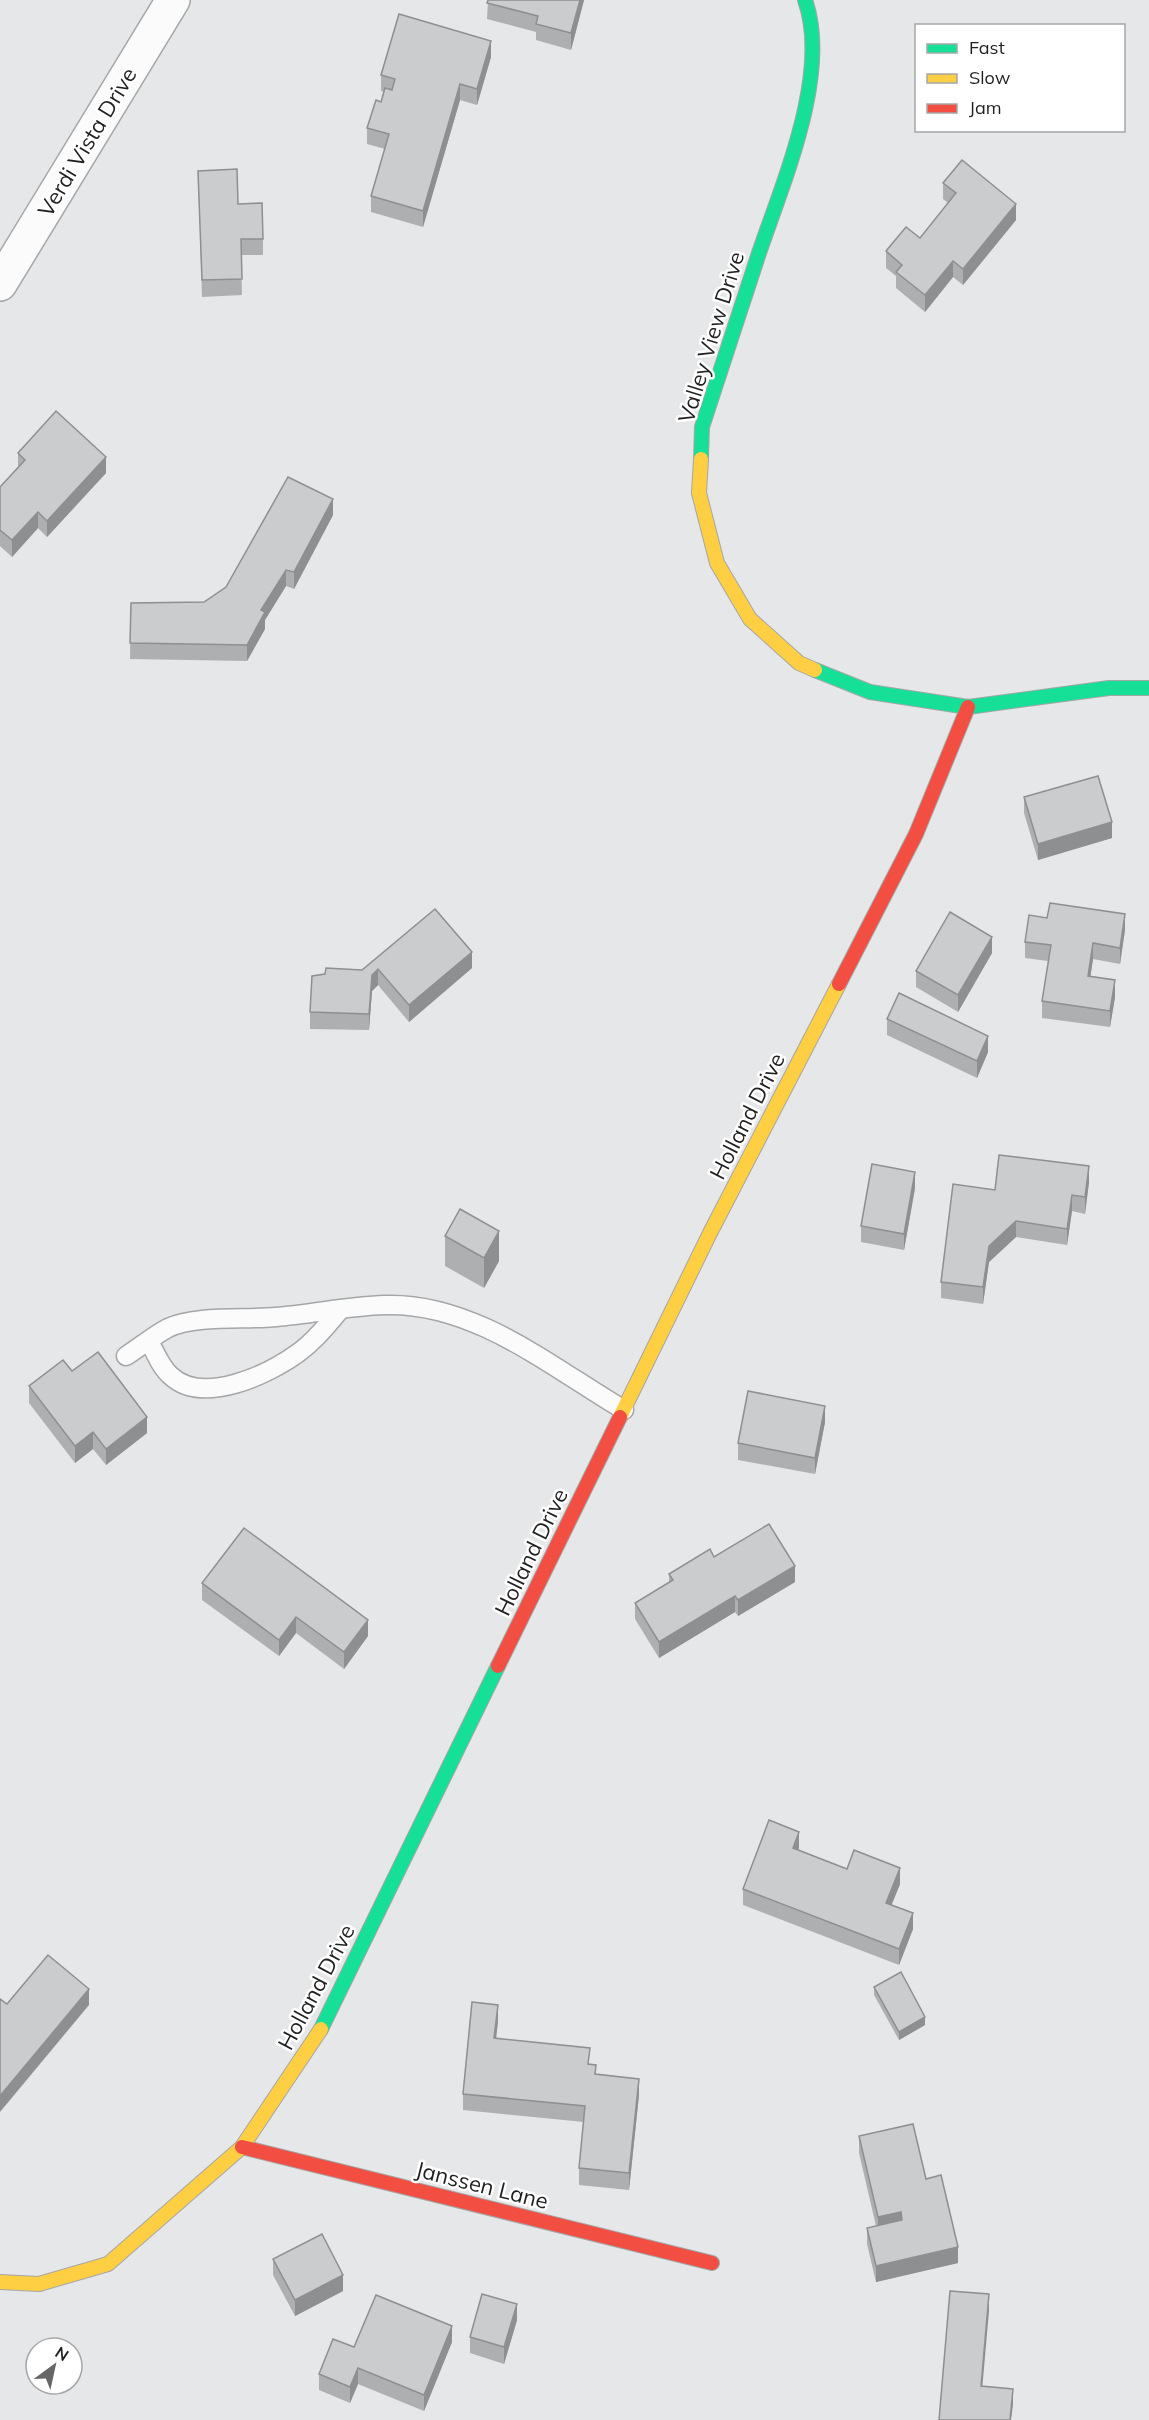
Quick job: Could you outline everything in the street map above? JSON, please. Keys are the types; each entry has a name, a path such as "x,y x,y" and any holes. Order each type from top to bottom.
{"street":[{"name":"Verdi Vista Drive","path":"0,284 173,0"},
{"name":"Valley View Drive","path":"805,0 810,14 812,69 802,124 702,427 699,493 717,563 750,619 799,663 870,693 968,707 1109,688 1149,688"},
{"name":"Holland Drive","path":"2,2286 39,2284 108,2264 242,2147 319,2034 710,1233 916,834 968,707"},
{"name":"Janssen Lane","path":"242,2147 712,2263"}],"lane":[{"path":"126,1356 168,1328 188,1321 281,1317 386,1305 446,1313 515,1344 624,1410"},
{"path":"149,1341 170,1376 203,1389 223,1388 246,1381 297,1354 315,1339 340,1310"}],"building":[{"path":"488,0 580,0 571,33 536,24 538,16 487,3"},
{"path":"399,14 491,41 477,89 460,84 423,211 371,196 389,134 367,128 376,100 381,102 385,88 392,90 395,79 381,75"},
{"path":"962,160 1016,204 963,269 953,261 925,295 896,272 902,265 886,251 906,227 920,238 956,193 943,183"},
{"path":"237,169 238,204 262,203 263,239 241,239 242,279 202,280 198,171"},
{"path":"56,411 106,457 47,521 38,512 12,540 0,530 0,487 25,460 18,453"},
{"path":"288,477 333,499 294,572 286,570 261,610 265,612 247,645 130,643 131,603 204,602 226,587"},
{"path":"1098,776 1112,822 1038,844 1024,797"},
{"path":"1050,903 1125,914 1120,948 1093,943 1088,976 1115,980 1110,1011 1042,1001 1051,945 1025,942 1029,915 1047,918"},
{"path":"435,909 472,952 409,1005 378,969 372,975 369,1014 310,1012 312,976 325,974 326,968 362,970"},
{"path":"950,912 992,937 958,995 916,971"},
{"path":"899,993 988,1036 977,1061 887,1019"},
{"path":"999,1155 1089,1166 1085,1197 1072,1195 1067,1229 1016,1221 989,1246 983,1287 941,1282 953,1184 995,1190"},
{"path":"872,1164 915,1172 904,1234 861,1226"},
{"path":"460,1209 499,1231 484,1258 445,1236"},
{"path":"98,1352 147,1417 106,1449 93,1432 75,1446 29,1386 63,1360 72,1371"},
{"path":"748,1391 825,1406 815,1458 738,1443"},
{"path":"769,1524 795,1566 738,1600 735,1596 659,1642 635,1603 673,1580 669,1574 710,1549 714,1557"},
{"path":"244,1528 368,1620 344,1652 296,1617 279,1640 202,1583"},
{"path":"769,1820 799,1832 793,1848 847,1869 854,1850 900,1868 886,1903 913,1913 899,1949 743,1889"},
{"path":"48,1955 89,1989 0,2096 0,1999 7,2004"},
{"path":"901,1972 925,2017 899,2032 874,1987"},
{"path":"472,2002 498,2005 494,2038 590,2048 588,2064 596,2065 595,2074 639,2079 629,2173 579,2168 585,2106 463,2094"},
{"path":"913,2124 926,2179 941,2175 958,2247 876,2266 867,2228 902,2220 901,2212 878,2217 859,2136"},
{"path":"322,2234 343,2275 295,2300 273,2259"},
{"path":"950,2291 989,2294 981,2386 1013,2389 1010,2420 939,2420"},
{"path":"482,2294 517,2304 504,2347 470,2337"},
{"path":"376,2295 452,2326 424,2395 358,2368 350,2387 319,2374 333,2339 354,2347"}],"traffic: fast":[{"path":"701,459 702,427 801,127 812,60 811,29 805,0"},
{"path":"815,670 870,692 968,707 1109,688 1149,688"},
{"path":"321,2029 498,1666"}],"traffic: slow":[{"path":"701,459 699,493 717,563 750,619 799,663 815,670"},
{"path":"620,1417 710,1233 839,984"},
{"path":"0,2282 39,2284 108,2264 242,2147 321,2029"}],"traffic: jam":[{"path":"839,984 916,834 968,707"},
{"path":"498,1666 620,1417"},
{"path":"242,2147 712,2263"}]}
